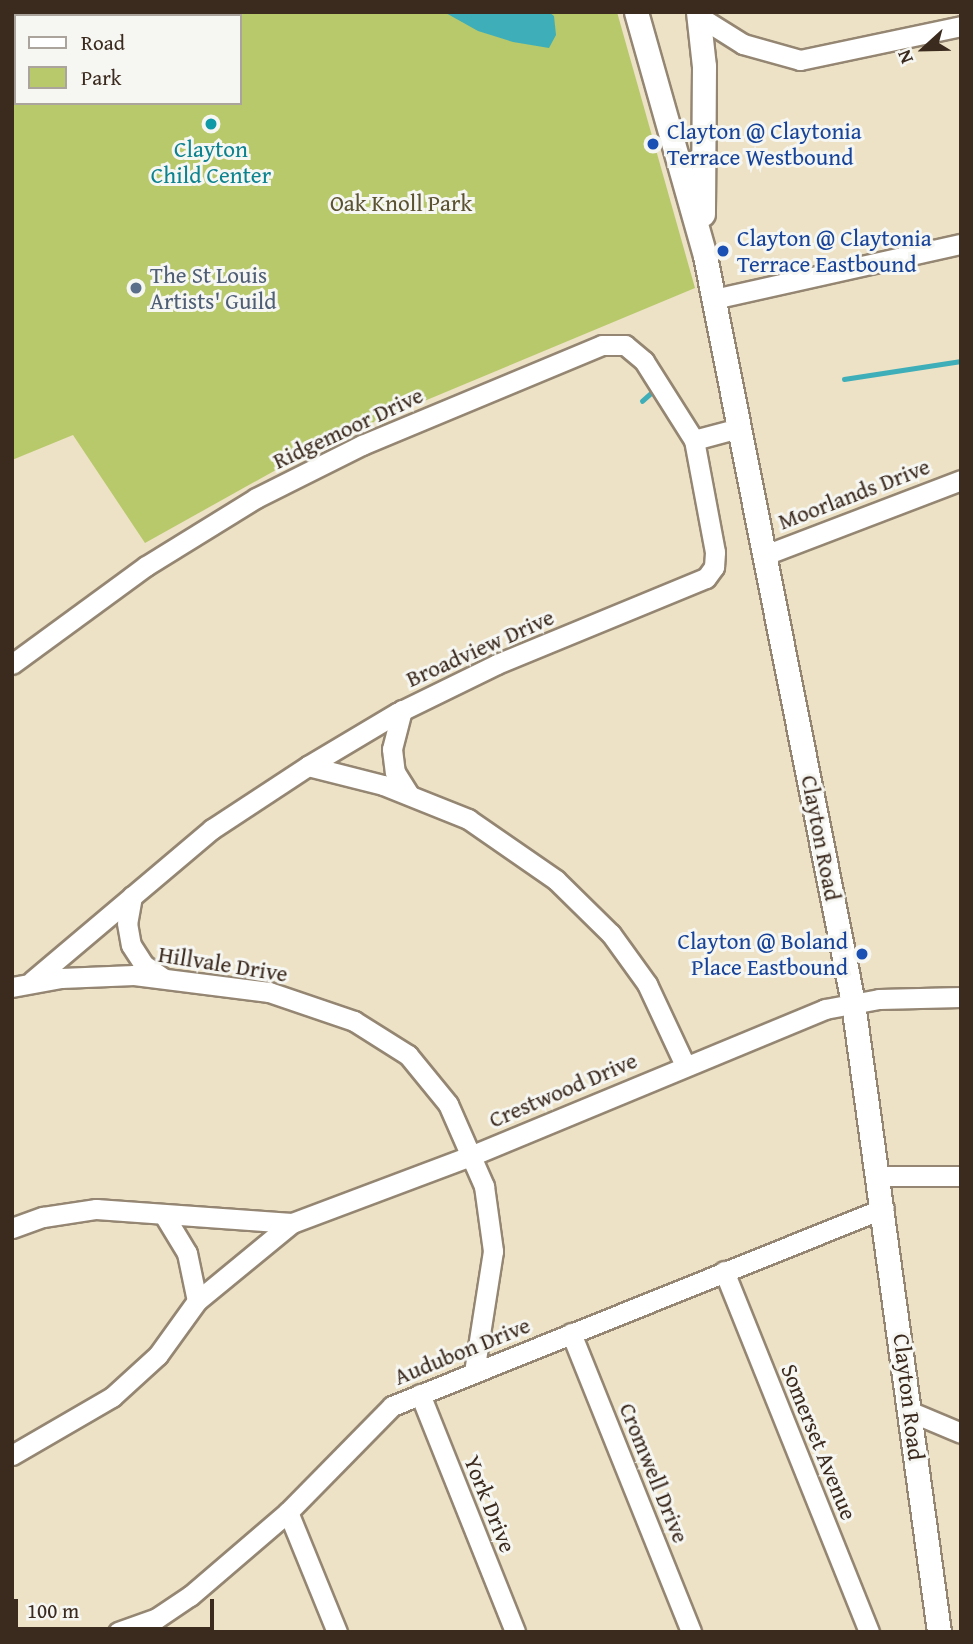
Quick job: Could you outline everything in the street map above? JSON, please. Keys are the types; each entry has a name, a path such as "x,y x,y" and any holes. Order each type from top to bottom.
{"main road":[{"name":"Clayton Road","path":"636,12 705,256 853,1003 880,1177 939,1632"},
{"name":"Clayton Road","path":"699,15 704,66 701,173 705,256"}],"street":[{"path":"699,15 743,44 800,60 961,26"},
{"path":"714,299 961,244"},
{"name":"Ridgemoor Drive","path":"12,664 146,566 256,498 362,445 602,345 614,342 633,351 694,440"},
{"path":"694,440 739,428"},
{"name":"Broadview Drive","path":"32,981 212,830 308,766 402,710 497,664 711,573 715,552 694,440"},
{"name":"Moorlands Drive","path":"765,555 960,483"},
{"path":"402,710 391,749 395,772 409,794"},
{"path":"308,766 409,794 468,819 556,880 611,934 647,984 685,1065"},
{"path":"132,896 127,923 131,945 144,965 162,977"},
{"name":"Hillvale Drive","path":"12,986 32,981 162,977 269,992 344,1017 382,1036 429,1078 448,1104 473,1155 484,1186 493,1251 474,1373"},
{"name":"Crestwood Drive","path":"12,1455 112,1397 158,1355 197,1301 292,1223 473,1155 685,1065 853,1003 961,997"},
{"path":"880,1177 961,1176"},
{"name":"Audubon Drive","path":"118,1632 160,1625 288,1512 382,1413 420,1394 884,1208"},
{"name":"Crestwood Drive","path":"12,1228 43,1217 96,1209 292,1223"},
{"path":"164,1215 187,1252 197,1301"},
{"name":"Somerset Avenue","path":"724,1271 869,1632"},
{"name":"Cromwell Drive","path":"571,1333 691,1632"},
{"name":"York Drive","path":"420,1394 515,1632"},
{"path":"911,1412 961,1433"},
{"path":"288,1512 337,1632"}],"green space":[{"name":"Oak Knoll Park","path":"617,12 695,288 326,442 145,543 73,435 12,460 12,38 14,105 242,105 242,14 110,14"}],"water":[{"path":"444,12 549,12 554,16 556,35 549,48 513,42 478,31"}],"waterway":[{"path":"844,379 961,361"},
{"path":"642,401 653,391"}],"place":[{"name":"Clayton Child Center","path":"211,124"},
{"name":"Clayton @ Claytonia Terrace Westbound","path":"653,144"},
{"name":"Clayton @ Claytonia Terrace Eastbound","path":"723,251"},
{"name":"The St Louis Artists' Guild","path":"136,288"},
{"name":"Clayton @ Boland Place Eastbound","path":"862,954"}]}
